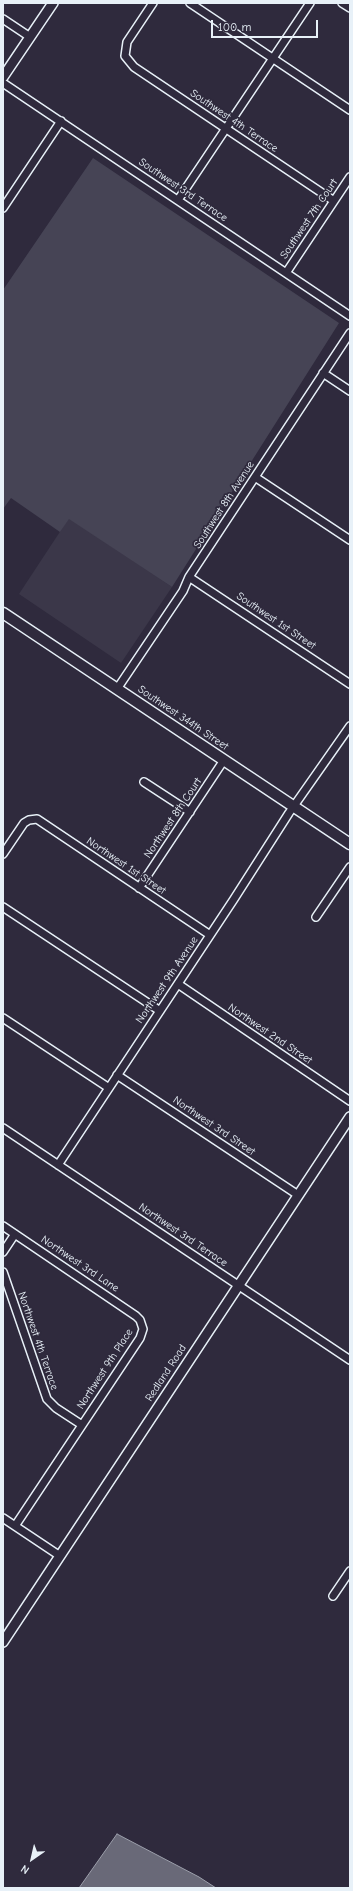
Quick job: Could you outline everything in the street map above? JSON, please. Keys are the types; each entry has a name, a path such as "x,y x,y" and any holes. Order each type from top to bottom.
{"main road":[{"name":"Southwest 344th Street","path":"3,613 350,844"}],"street":[{"path":"3,77 53,3"},
{"name":"Southwest 4th Terrace","path":"153,3 126,42 125,56 134,67 334,201"},
{"path":"190,3 350,110"},
{"path":"178,200 310,3"},
{"path":"342,3 350,8"},
{"path":"3,19 30,37"},
{"name":"Southwest 3rd Terrace","path":"3,83 350,316"},
{"path":"3,208 61,121"},
{"name":"Southwest 7th Court","path":"286,273 350,177"},
{"name":"Southwest 8th Avenue","path":"117,689 183,591 189,577 350,333"},
{"path":"323,373 350,391"},
{"path":"255,477 350,540"},
{"name":"Southwest 1st Street","path":"189,577 350,684"},
{"name":"Northwest 9th Avenue","path":"58,1165 293,807 350,726"},
{"name":"Northwest 8th Court","path":"139,888 224,760"},
{"path":"144,782 190,812"},
{"name":"Northwest 1st Street","path":"3,854 22,825 29,820 37,819 210,935"},
{"path":"316,917 350,867"},
{"path":"3,907 160,1011"},
{"name":"Northwest 2nd Street","path":"178,984 350,1101"},
{"path":"3,1018 109,1088"},
{"name":"Northwest 3rd Street","path":"117,1075 298,1195"},
{"name":"Redland Road","path":"3,1642 350,1117"},
{"name":"Northwest 3rd Terrace","path":"3,1128 350,1360"},
{"name":"Northwest 3rd Lane","path":"3,1226 136,1316 142,1324"},
{"path":"3,1252 15,1234"},
{"name":"Northwest 4th Terrace","path":"3,1272 47,1400 56,1408 82,1425"},
{"name":"Northwest 9th Place","path":"15,1526 140,1338 142,1333 142,1324"},
{"path":"3,1518 60,1556"},
{"path":"333,1596 347,1580 350,1571"}],"shaded area":[{"path":"93,158 339,323 172,587 69,519 60,532 11,498 3,509 3,290"},
{"path":"69,518 172,587 121,663 19,594"}],"water":[{"path":"117,1834 199,1877 216,1888 79,1888"}]}
